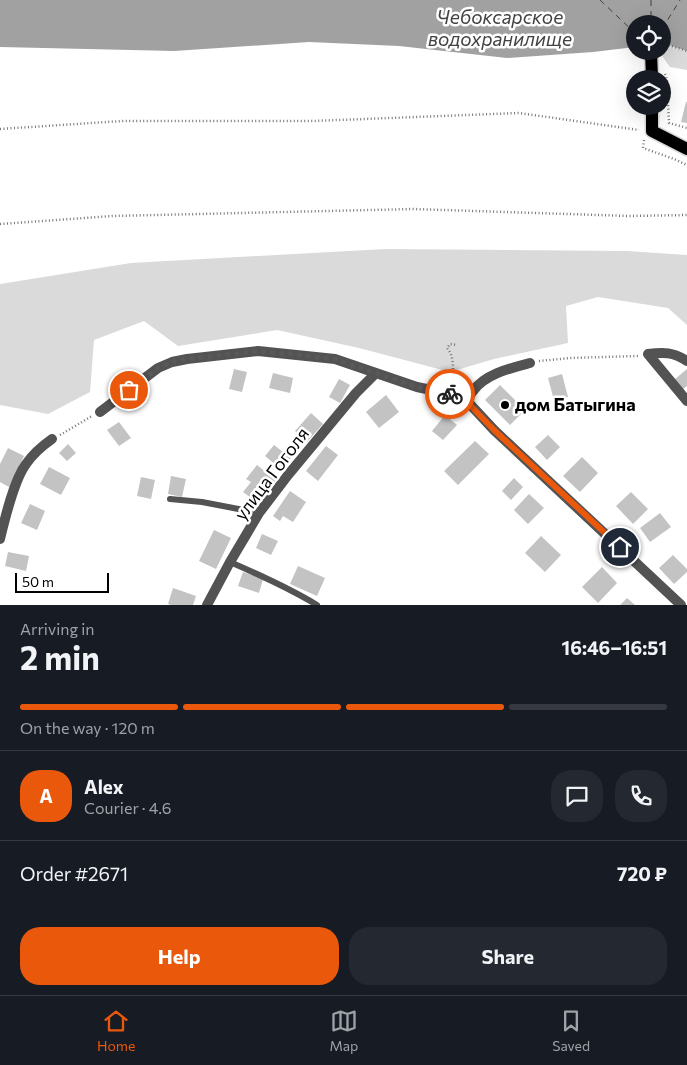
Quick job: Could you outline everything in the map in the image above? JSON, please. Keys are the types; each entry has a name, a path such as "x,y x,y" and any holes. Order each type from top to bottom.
{"main road":[{"path":"652,115 652,131 687,149"}],"street":[{"path":"100,412 158,368 172,362 258,351 335,359 417,387 450,394 467,402 494,430 681,605"},
{"path":"648,354 663,352 677,355 687,361"},
{"path":"648,354 687,400"},
{"path":"467,402 473,390 485,380 504,370 530,363"},
{"name":"улица Гоголя","path":"207,605 259,513 356,393 376,373"},
{"path":"0,539 14,489 24,466 34,453 52,439"}],"lane":[{"path":"170,499 202,502 259,513"},
{"path":"230,562 294,591 317,605"}],"path":[{"path":"671,46 687,51"},
{"path":"0,129 122,121 313,121 519,113 652,131"},
{"path":"669,115 669,123 687,128"},
{"path":"0,224 113,216 403,210 629,216 687,215"},
{"path":"452,385 453,364 450,350 447,348 450,344 457,345"},
{"path":"530,363 570,358 648,354"},
{"path":"52,439 100,412"}],"shaded area":[{"path":"671,46 687,51 687,70 670,67 665,60 671,60"},
{"path":"385,249 627,251 687,255 687,325 668,308 598,297 566,306 568,343 494,359 450,372 359,348 277,330 178,346 144,321 94,340 90,392 48,414 0,405 0,284 131,263"}],"water":[{"name":"Чебоксарское водохранилище","path":"0,0 687,0 687,51 671,46 671,15 626,15 626,48 507,58 399,46 309,42 174,51 0,47"}],"building":[{"path":"687,102 687,123 681,122"},
{"path":"234,369 247,372 242,392 229,389"},
{"path":"687,369 687,386 682,390 674,380"},
{"path":"273,373 293,378 290,393 269,388"},
{"path":"562,374 568,397 554,400 548,378"},
{"path":"339,379 350,385 340,403 329,397"},
{"name":"дом Батыгина","path":"500,385 525,410 510,425 485,400"},
{"path":"386,395 399,412 379,428 366,412"},
{"path":"311,413 323,424 307,442 295,431"},
{"path":"445,415 457,425 443,440 432,431"},
{"path":"119,422 131,438 119,446 107,430"},
{"path":"548,435 560,447 547,460 535,447"},
{"path":"475,441 489,454 458,485 444,471"},
{"path":"68,444 76,453 67,461 59,453"},
{"path":"274,445 291,458 282,470 265,456"},
{"path":"326,446 338,455 318,481 306,471"},
{"path":"8,448 24,456 9,487 0,482 0,464"},
{"path":"582,457 598,473 580,492 563,476"},
{"path":"257,465 276,480 263,495 260,493 254,500 243,492 251,482 246,479"},
{"path":"49,467 70,478 61,495 40,484"},
{"path":"171,476 186,479 182,497 168,494"},
{"path":"141,477 155,480 151,499 137,496"},
{"path":"514,478 523,487 511,500 502,491"},
{"path":"290,491 306,502 293,522 283,516 280,521 273,516"},
{"path":"631,492 648,509 633,524 616,506"},
{"path":"529,494 544,508 528,524 514,510"},
{"path":"30,504 45,511 37,530 21,523"},
{"path":"660,513 671,527 650,542 640,528"},
{"path":"214,530 231,538 216,569 199,561"},
{"path":"262,534 278,541 271,555 256,548"},
{"path":"541,536 561,555 545,572 525,553"},
{"path":"8,552 29,556 26,571 5,566"},
{"path":"673,555 687,569 687,572 674,584 659,568"},
{"path":"298,566 325,578 317,596 290,584"},
{"path":"602,567 617,583 598,603 582,587"},
{"path":"243,572 263,579 259,593 238,586"},
{"path":"173,588 196,596 193,605 168,604"},
{"path":"627,598 635,605 620,605"}],"ferry route":[{"path":"600,0 626,25"},
{"path":"651,0 651,15"},
{"path":"671,15 680,0"}],"way so far":[{"path":"129,390 158,368 172,362 258,351 335,359 417,387 450,394"}],"place":[{"name":"дом Батыгина","path":"505,405"}],"route":[{"path":"450,394 467,402 494,430 620,547"}]}
